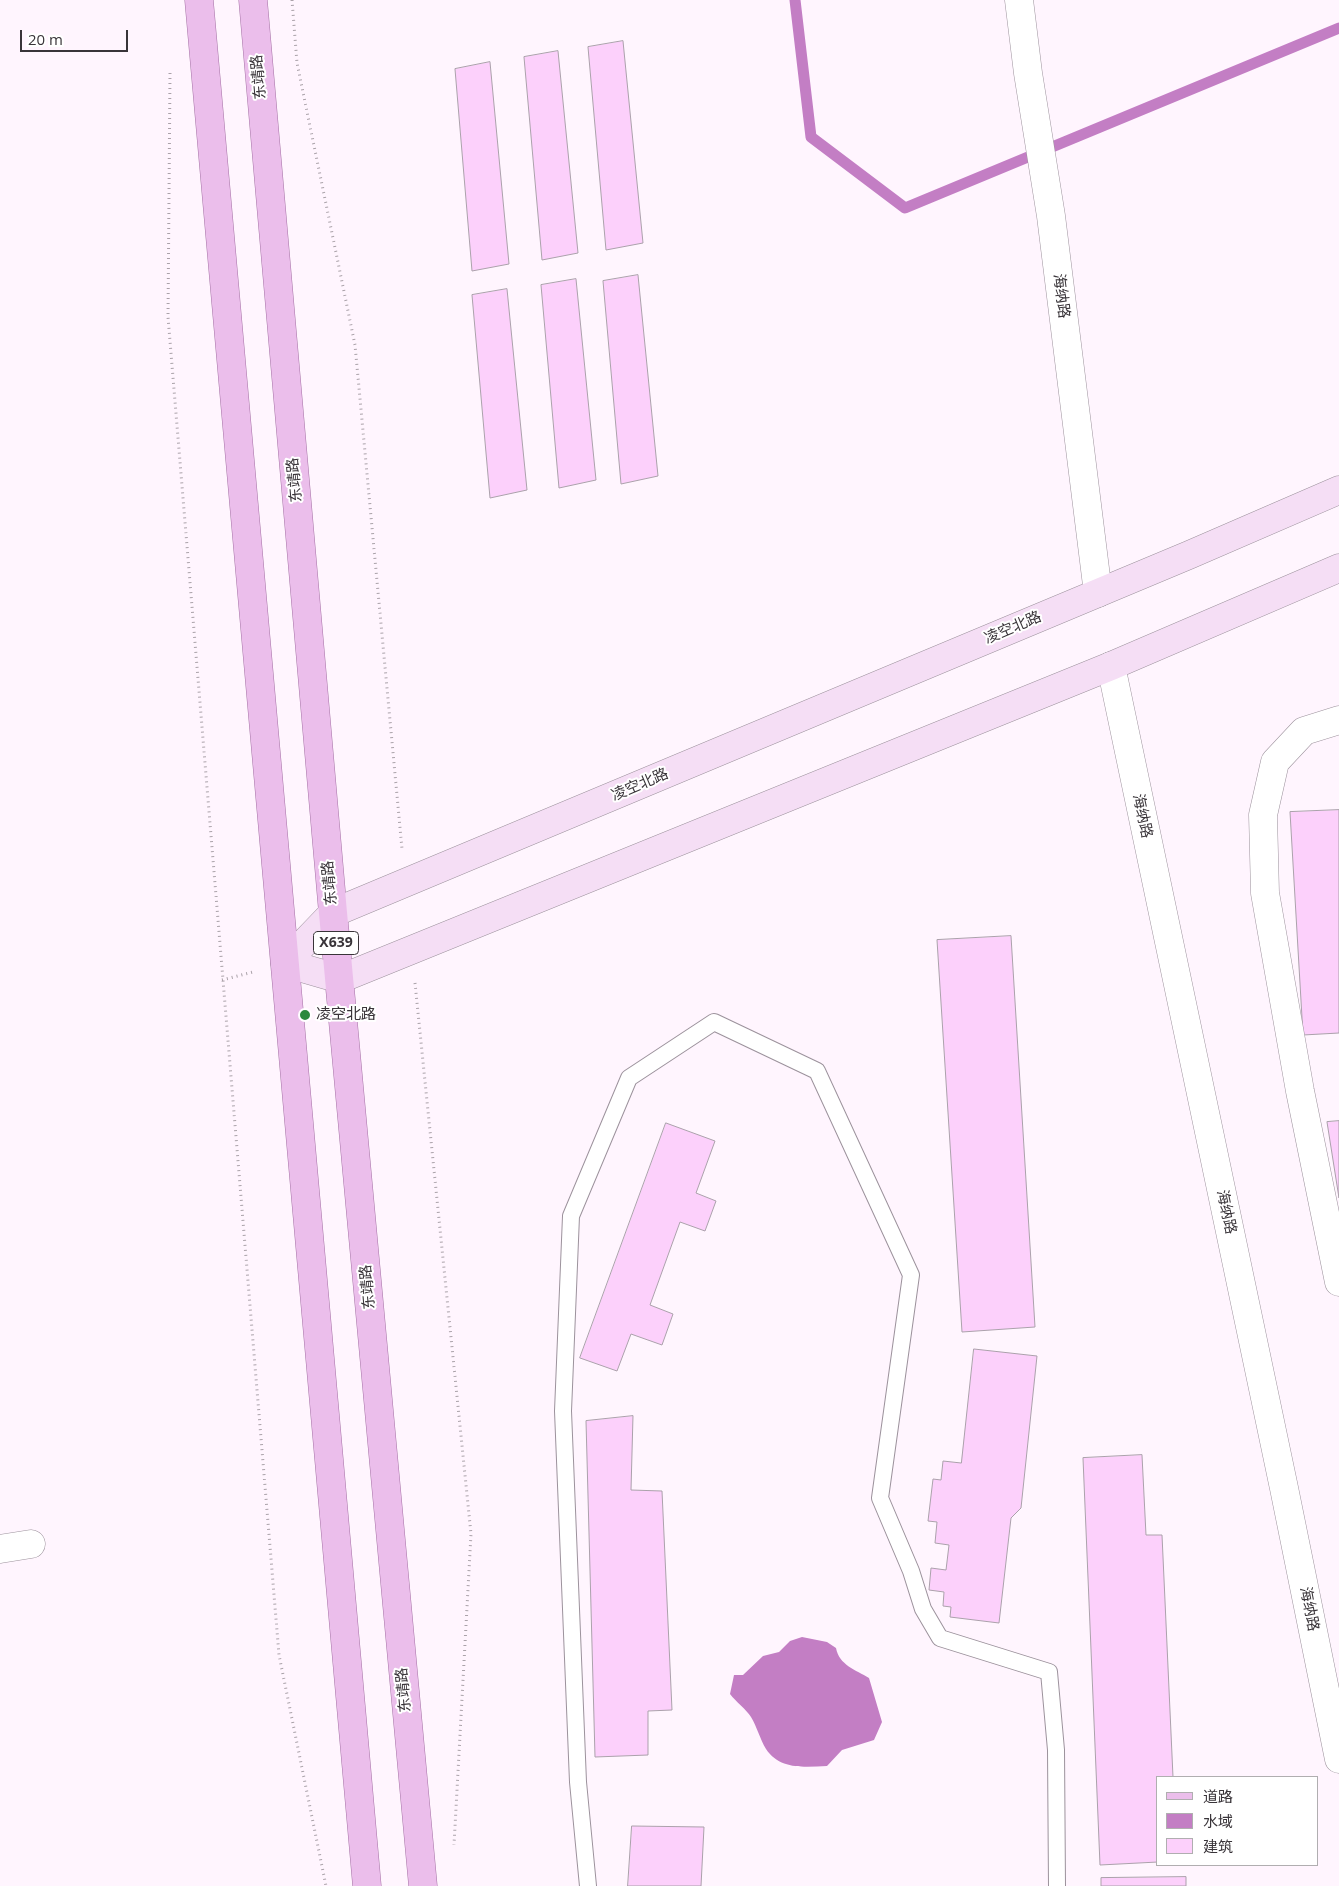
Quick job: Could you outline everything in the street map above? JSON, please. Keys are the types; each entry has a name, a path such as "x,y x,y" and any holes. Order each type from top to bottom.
{"main road":[{"path":"199,0 367,1886"},
{"name":"东靖路","path":"253,0 333,913 423,1886"},
{"name":"凌空北路","path":"285,963 333,913 1098,593 1339,490"},
{"path":"285,963 340,979 1111,666 1339,568"}],"street":[{"name":"海纳路","path":"1019,0 1028,73 1051,216 1098,593"},
{"name":"海纳路","path":"1111,666 1336,1724 1339,1758"},
{"path":"1339,720 1304,731 1275,762 1263,815 1265,893 1300,1091 1339,1282"},
{"path":"0,1549 31,1544"}],"lane":[{"path":"588,1886 578,1782 563,1411 571,1216 629,1078 714,1022 817,1072 911,1274 880,1498 911,1571 923,1609 940,1638 1049,1672 1056,1750 1057,1886"}],"path":[{"path":"170,68 168,316 278,1655 326,1886"}],"water":[{"path":"802,1637 827,1642 836,1648 844,1663 869,1678 882,1722 874,1740 842,1750 827,1766 793,1766 778,1761 766,1749 749,1714 730,1694 734,1675 743,1675 763,1656 779,1652 790,1641"}],"building":[{"path":"623,41 643,243 606,250 588,47"},
{"path":"558,51 578,253 542,260 524,57"},
{"path":"490,62 509,264 472,271 455,69"},
{"path":"638,275 658,476 621,484 603,281"},
{"path":"576,279 596,480 559,488 541,285"},
{"path":"507,289 527,490 490,498 472,295"},
{"path":"1339,810 1339,1033 1303,1035 1290,812"},
{"path":"1011,936 1035,1327 962,1332 937,940"},
{"path":"1339,1121 1339,1198 1327,1122"},
{"path":"666,1123 715,1141 696,1193 716,1201 705,1231 680,1222 650,1305 673,1314 662,1345 631,1334 617,1371 580,1358"},
{"path":"974,1349 1037,1356 1021,1508 1011,1518 999,1623 950,1617 951,1607 943,1606 944,1592 929,1590 931,1568 946,1570 949,1545 935,1543 937,1522 928,1521 933,1479 941,1480 943,1461 961,1463"},
{"path":"633,1416 631,1490 662,1491 672,1710 648,1711 648,1755 595,1757 586,1421"},
{"path":"1142,1455 1146,1535 1162,1535 1173,1776 1156,1776 1156,1862 1100,1865 1083,1458"},
{"path":"632,1826 704,1827 701,1886 628,1886"},
{"path":"1186,1877 1186,1886 1101,1886 1101,1878"}],"waterway":[{"path":"795,0 811,137 905,208 1339,28"}],"place":[{"name":"凌空北路","path":"305,1015"}]}
